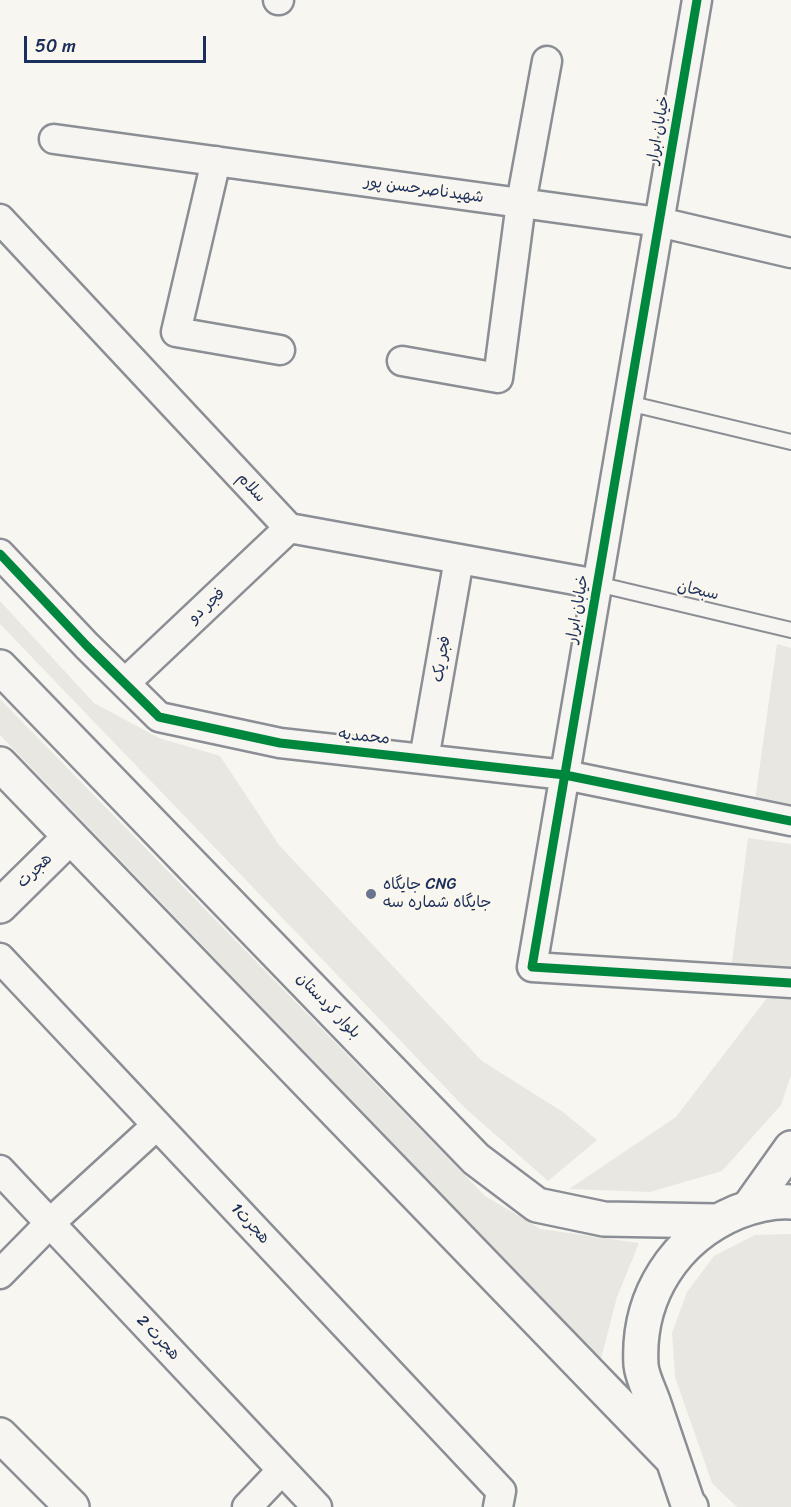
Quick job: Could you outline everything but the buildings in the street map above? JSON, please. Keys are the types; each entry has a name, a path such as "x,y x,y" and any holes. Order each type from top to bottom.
{"main road":[{"name":"بلوار کردستان","path":"0,667 476,1159 537,1205 604,1219 717,1221"},
{"path":"0,764 673,1460"},
{"name":"هجرت","path":"0,906 70,837"},
{"path":"749,1207 791,1148"},
{"path":"691,1507 641,1367 642,1332 650,1299 666,1268 689,1241 717,1221 749,1207 791,1202"},
{"path":"0,1435 72,1507"}],"street":[{"name":"خیابان ابرار","path":"697,0 532,967 791,983"},
{"path":"402,361 498,378 521,203 547,61"},
{"name":"شهیدناصرحسن پور","path":"54,139 659,222 791,253"},
{"path":"216,161 176,332 280,350"},
{"name":"سلام","path":"0,219 289,528"},
{"path":"289,528 597,584"},
{"name":"فجر دو","path":"125,683 289,528"},
{"name":"محمدیه","path":"0,554 87,646 159,717 280,743 565,775 791,821"},
{"name":"فجر یک","path":"424,759 459,559"},
{"name":"هجرت1","path":"0,958 157,1125 499,1499"},
{"path":"0,1274 50,1223 157,1125"},
{"name":"هجرت 2","path":"0,1170 317,1507"},
{"path":"247,1507 282,1470"}],"lane":[{"path":"628,403 791,442"},
{"name":"سبحان","path":"597,584 791,630"}],"shaded area":[{"path":"0,601 94,703 159,738 220,756 279,845 482,1061 563,1112 597,1140 548,1181 465,1108 0,624"},
{"path":"777,644 791,648 791,820 753,814"},
{"path":"0,699 485,1196 541,1229 639,1243 617,1297 601,1359 0,735"},
{"path":"748,838 791,844 791,975 730,977"},
{"path":"767,998 791,1000 791,1075 781,1105 722,1171 650,1192 569,1189 676,1117"},
{"path":"791,1234 791,1507 737,1507 712,1483 675,1377 672,1333 687,1292 714,1256 755,1235"}],"cycle path":[{"path":"697,0 532,967 791,983"},
{"path":"0,554 87,646 159,717 280,743 565,775 791,821"}],"place":[{"name":"جایگاه CNG جایگاه شماره سه","path":"371,894"}]}
